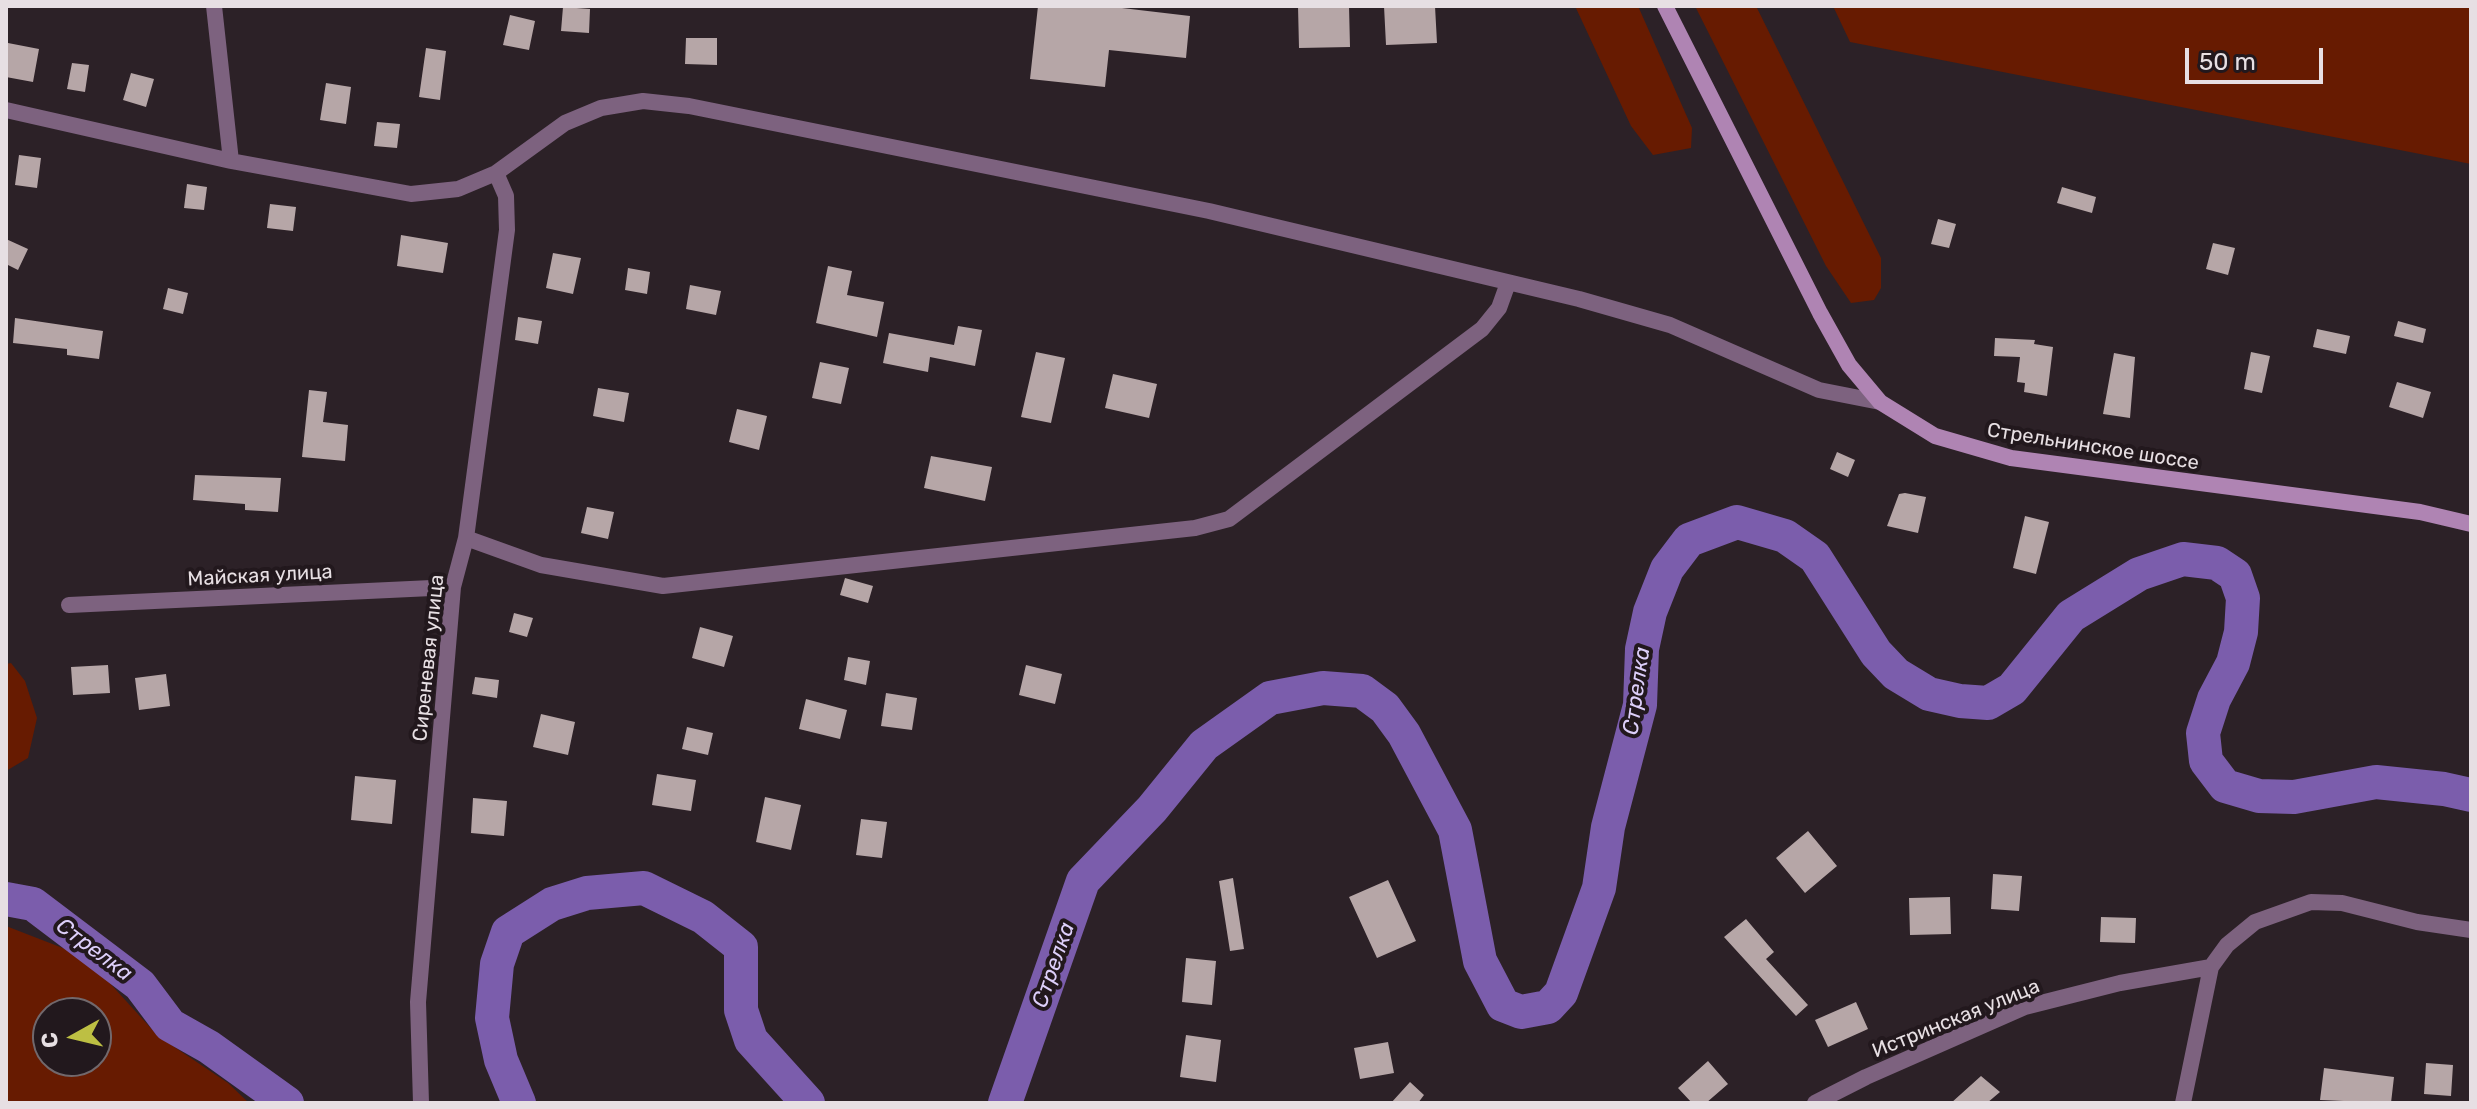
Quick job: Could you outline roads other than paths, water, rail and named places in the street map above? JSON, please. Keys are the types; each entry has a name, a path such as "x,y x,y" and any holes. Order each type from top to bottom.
{"main road":[{"name":"Стрельнинское шоссе","path":"1665,6 1820,313 1849,365 1880,402 1935,436 2011,458 2420,512 2471,524"}],"street":[{"path":"214,6 231,161"},
{"path":"6,110 231,161 411,194 458,189 496,173 565,123 601,108 643,101 689,106 1209,211 1508,283 1670,325 1819,390 1880,402"},
{"name":"Сиреневая улица","path":"421,1103 418,1002 453,587 466,538 507,230 506,196 496,173"},
{"path":"466,538 541,565 663,586 1195,528 1229,519 1482,329 1499,308 1508,283"},
{"name":"Майская улица","path":"69,605 453,587"},
{"path":"2183,1103 2211,967 2227,945 2255,922 2311,902 2342,903 2417,922 2471,930"},
{"name":"Истринская улица","path":"1815,1103 1866,1077 2025,1007 2120,983 2211,967"}],"waterway":[{"name":"Стрелка","path":"1005,1103 1083,881 1152,809 1204,745 1270,698 1323,688 1362,691 1385,708 1404,734 1455,830 1480,961 1503,1005 1521,1012 1548,1007 1561,993 1599,888 1608,827 1640,705 1642,649 1650,612 1667,569 1689,540 1737,522 1785,536 1815,557 1876,653 1896,674 1929,694 1960,701 1988,703 2012,689 2071,616 2139,574 2183,559 2217,563 2235,575 2243,598 2241,632 2233,663 2214,699 2203,733 2206,761 2225,786 2259,796 2294,797 2376,782 2471,795"},
{"name":"Стрелка","path":"519,1103 501,1060 492,1018 497,964 508,932 552,904 587,893 644,888 703,917 741,947 741,1010 751,1040 808,1103"},
{"name":"Стрелка","path":"6,899 33,904 140,985 170,1025 209,1047 287,1103"}]}
